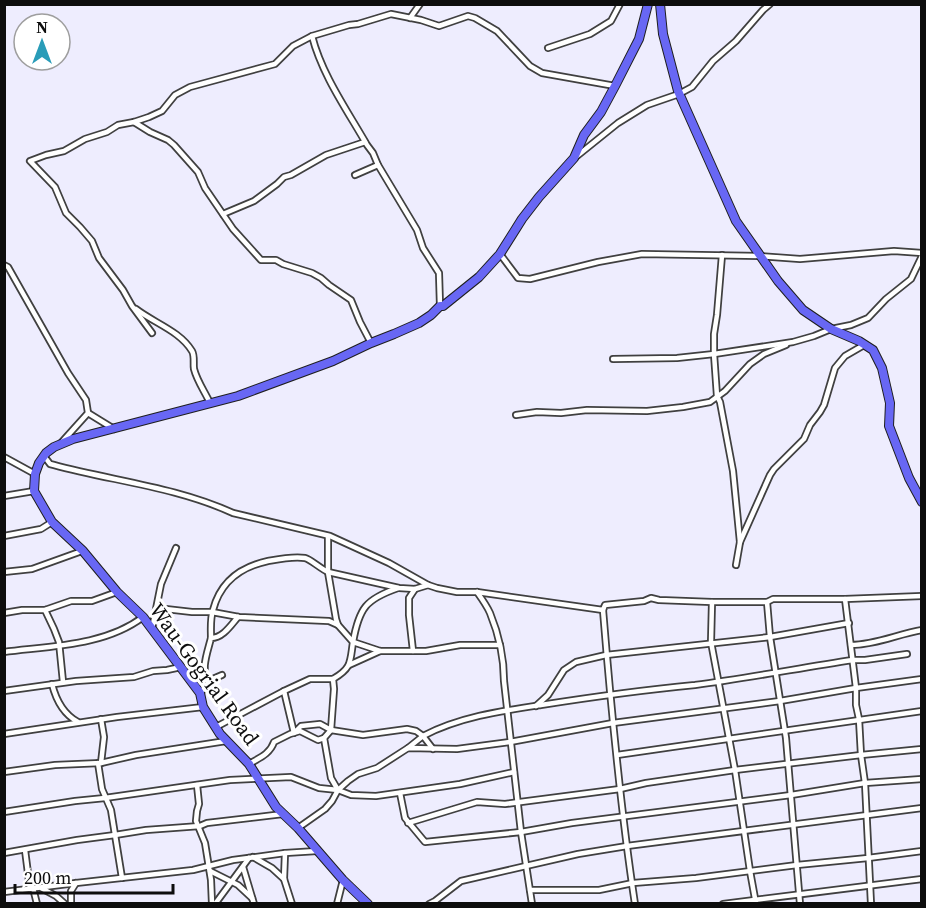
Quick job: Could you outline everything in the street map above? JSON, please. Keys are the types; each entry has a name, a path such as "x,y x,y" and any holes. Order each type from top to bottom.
{"main road":[{"path":"34,491 35,474 39,463 49,450 59,445 73,439 238,396 333,361 419,323 443,306 479,277 500,254 534,204 574,158 584,135 601,112 639,39 648,4"},
{"path":"660,4 663,34 680,94 736,221 777,281 803,310 831,329 873,350 882,368 890,403 889,426 921,502"},
{"name":"Wau-Gogrial Road","path":"34,491 52,522 83,550 117,592 143,617 200,693 203,707 216,727 249,765 276,807 298,828 343,880 368,903"}],"street":[{"path":"410,18 420,4"},
{"path":"548,48 590,34 611,21 620,4"},
{"path":"574,158 618,123 647,105 680,94 692,87 713,61 736,41 762,10 770,4"},
{"path":"152,333 99,258 92,241 66,213 55,187 30,161 64,151 118,125 134,122 162,111 175,95 190,87 275,64 293,46 312,36 391,14 439,26 468,16 475,18 497,31 530,66 542,73 615,86"},
{"path":"312,36 326,73 414,225 423,249 439,273 440,306"},
{"path":"134,122 174,145 198,172 205,188 233,229 261,260 276,260 312,273 351,300 372,343"},
{"path":"223,214 254,201 284,177 326,155 365,142"},
{"path":"355,175 378,165"},
{"path":"500,254 518,278 530,279 642,254 800,259 894,251 921,254 911,279 886,299 868,318 851,326 831,329 764,354 750,364 732,384 710,402 647,411 586,410 516,415"},
{"path":"722,255 714,354 717,396 730,453 740,542"},
{"path":"4,265 8,267 68,373 86,400 88,413 110,430"},
{"path":"132,306 184,341 193,352 194,369 210,403"},
{"path":"613,359 677,358 793,342"},
{"path":"736,565 740,542 770,475 804,439 820,411 835,368 845,356 864,345"},
{"path":"59,445 88,413"},
{"path":"44,456 50,464 175,492 233,513 328,536 389,562 437,588 603,610"},
{"path":"4,457 35,474"},
{"path":"4,495 34,491"},
{"path":"4,536 40,529 52,522"},
{"path":"328,536 328,572 338,626"},
{"path":"152,629 161,584 176,548"},
{"path":"4,572 32,569 83,550"},
{"path":"209,684 205,678 204,668 211,638 212,612 221,590 252,564 290,558 307,558 328,572 399,588 415,589 428,585"},
{"path":"216,727 310,679 333,679 344,672 349,665 356,623 367,604 373,598 399,588"},
{"path":"413,651 409,598 415,589"},
{"path":"4,612 45,610 71,601 92,601 117,592"},
{"path":"477,592 490,611 504,663 510,742 532,903"},
{"path":"635,903 622,816 609,694 603,610 605,605 644,601 651,598 712,602 767,602 773,599 921,596"},
{"path":"845,599 865,783 872,903"},
{"path":"712,602 711,642 735,770 755,902"},
{"path":"767,602 770,637 786,738 800,903"},
{"path":"157,608 329,621 338,626 353,642 381,651 426,651 460,645 500,645"},
{"path":"45,610 59,645 63,682"},
{"path":"211,638 216,638 223,633 239,616"},
{"path":"4,652 106,637 143,617"},
{"path":"536,706 548,695 564,670 576,662 606,655 770,637 849,623"},
{"path":"851,645 874,642 921,630"},
{"path":"349,665 381,651"},
{"path":"298,828 325,809 338,790 358,774 377,768 423,736 442,726 481,715 609,694 719,682 853,660 907,654"},
{"path":"4,691 63,682 131,678 153,671 181,667"},
{"path":"200,693 215,678 222,675"},
{"path":"249,765 272,750 274,742 294,733 300,731 318,740 324,738 331,730 333,679"},
{"path":"408,748 457,749 510,742 613,723 780,701 921,679"},
{"path":"52,684 63,710 78,722"},
{"path":"284,691 294,733"},
{"path":"4,734 78,722 203,707"},
{"path":"617,755 921,711"},
{"path":"101,719 104,737 99,763 102,789 111,810 122,878"},
{"path":"294,733 301,726 320,724 331,730 363,735 407,729 423,736 434,749"},
{"path":"324,738 331,778 338,790"},
{"path":"4,772 55,765 99,763 226,741"},
{"path":"408,823 477,802 505,804 620,789 735,770 921,749"},
{"path":"4,812 258,778 291,777 319,788 338,790 351,795 376,796 460,784 514,772"},
{"path":"400,793 405,818 425,842 521,832 865,783 921,779"},
{"path":"197,785 199,804 196,815 197,825 205,843 213,903"},
{"path":"429,903 461,881 578,854 921,808"},
{"path":"4,853 146,830 283,814"},
{"path":"25,850 37,903"},
{"path":"4,892 209,869 226,861 318,851"},
{"path":"530,890 599,890 633,884 921,851"},
{"path":"285,853 284,879 292,903"},
{"path":"213,903 251,857"},
{"path":"251,857 267,864 284,879"},
{"path":"243,867 253,901"},
{"path":"209,869 243,889 253,901"},
{"path":"723,903 755,902 799,894 921,879"},
{"path":"337,903 343,880"},
{"path":"71,903 71,891 76,883"},
{"path":"34,888 50,893 65,903"}]}
